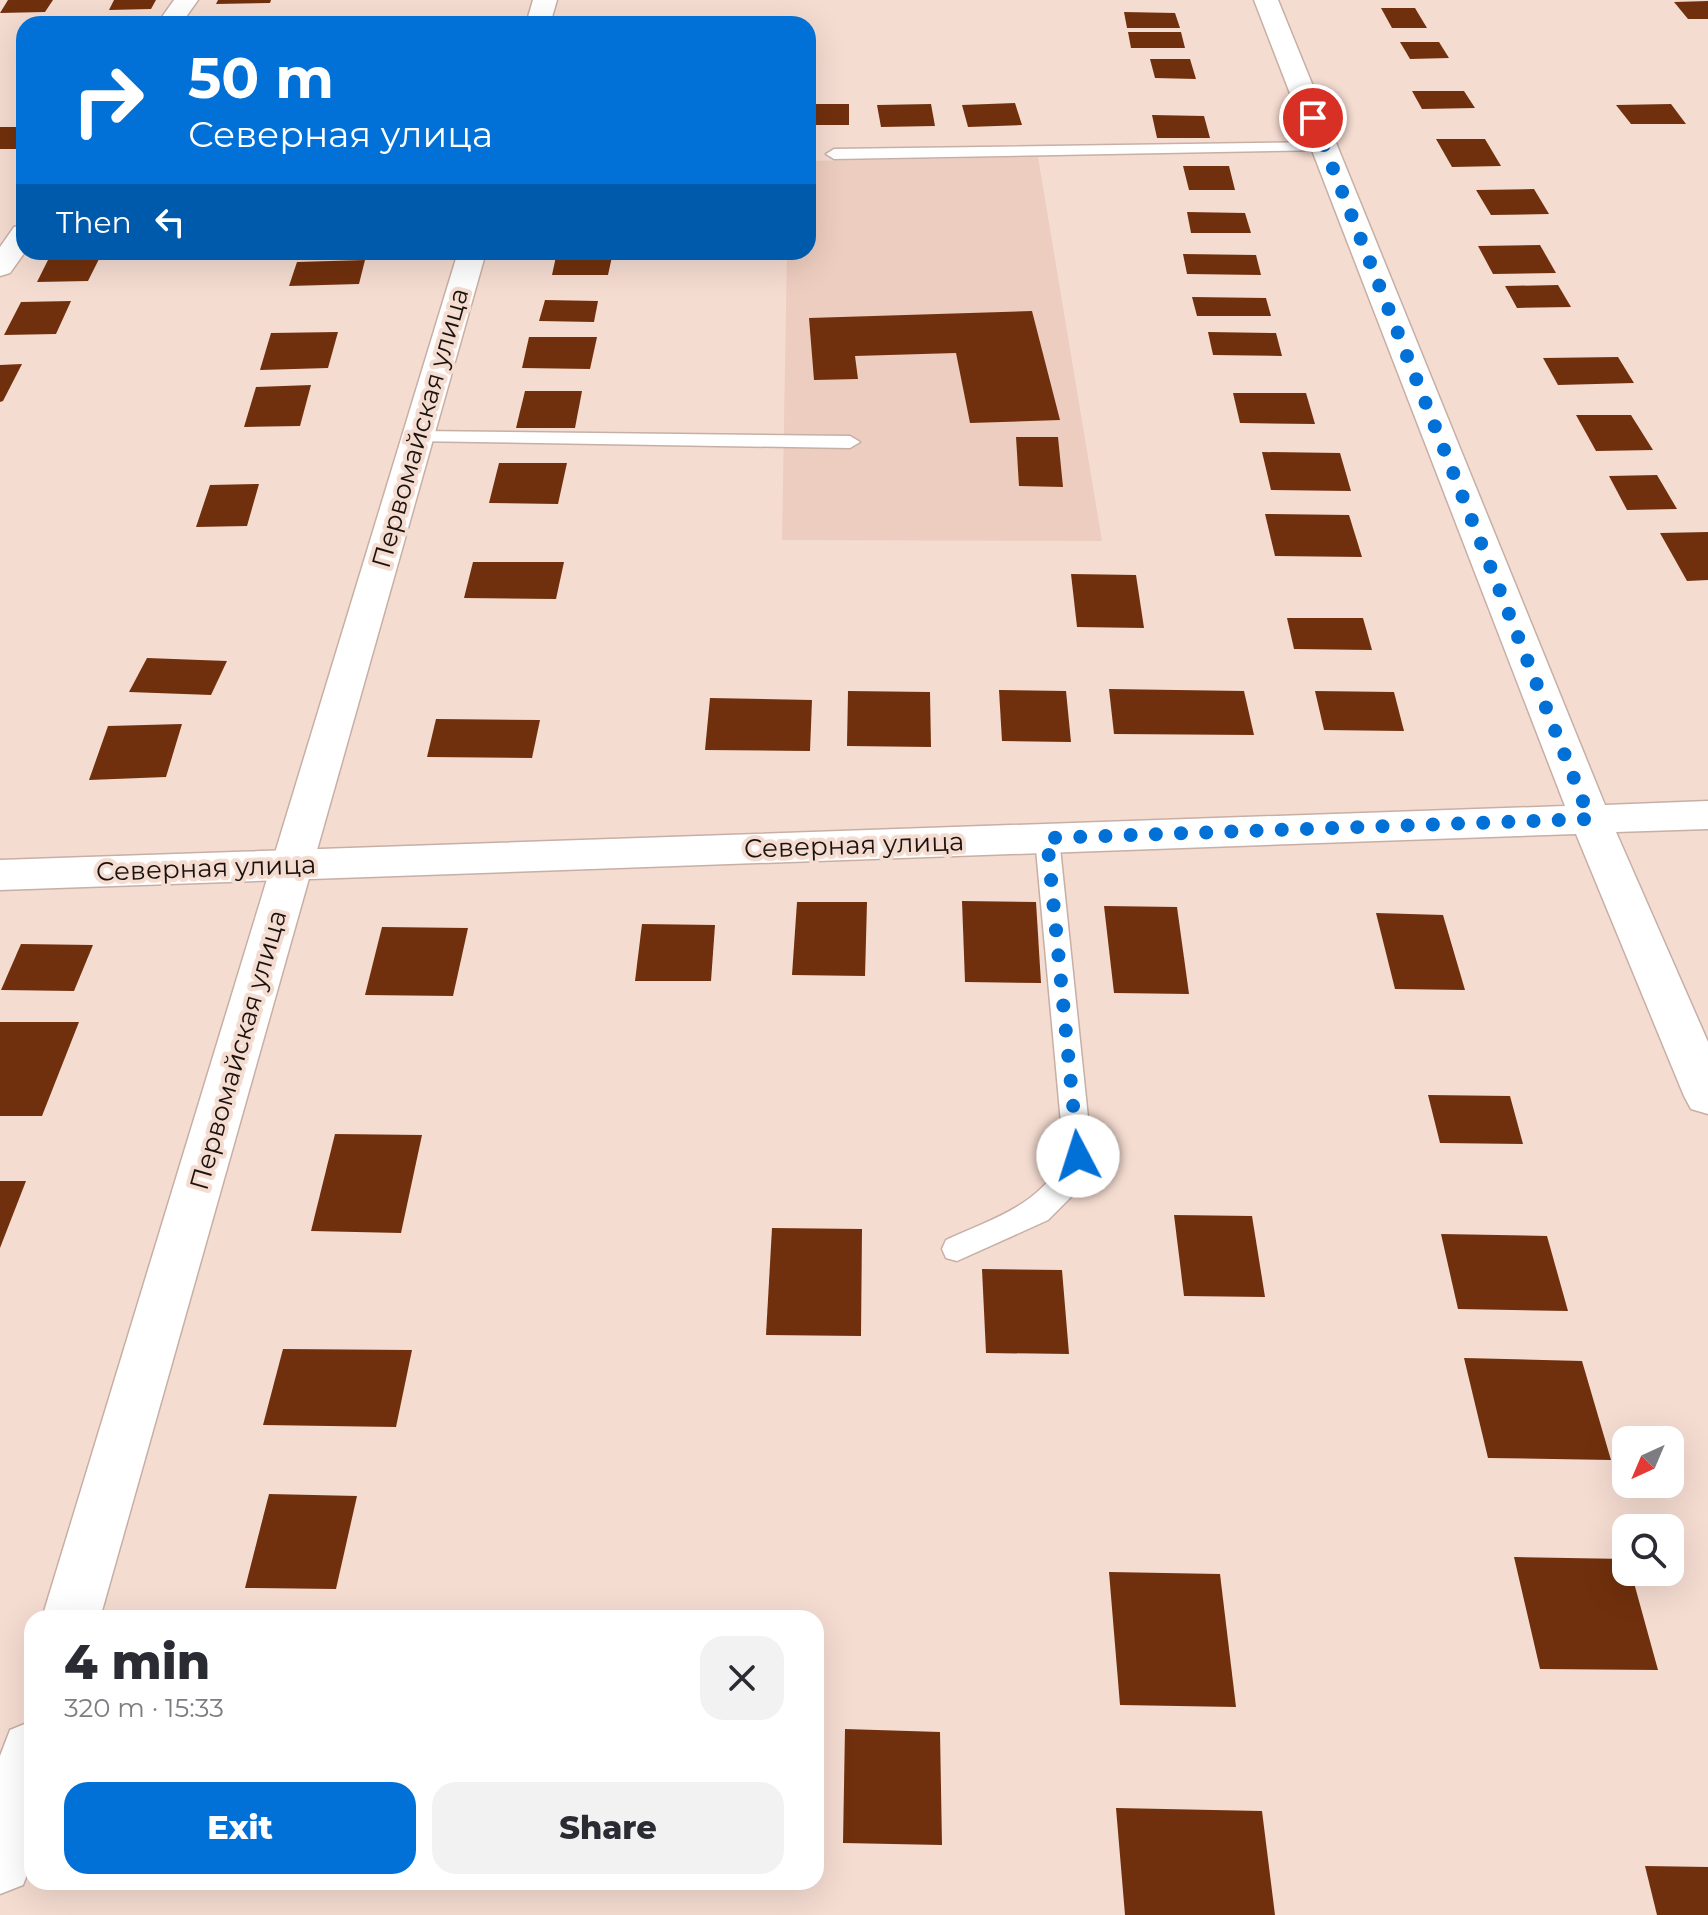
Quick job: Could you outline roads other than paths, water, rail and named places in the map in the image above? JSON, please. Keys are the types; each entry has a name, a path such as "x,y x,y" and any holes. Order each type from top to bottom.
{"street":[{"path":"1266,0 1590,819 1708,1096"},
{"path":"0,267 16,244"},
{"name":"Первомайская улица","path":"73,1610 470,260"},
{"name":"Северная улица","path":"0,875 1708,815"},
{"path":"0,1862 24,1780"}],"lane":[{"path":"834,154 1325,147"},
{"path":"418,437 850,442"},
{"path":"957,1249 1038,1211 1066,1184 1078,1156 1047,838"}]}
